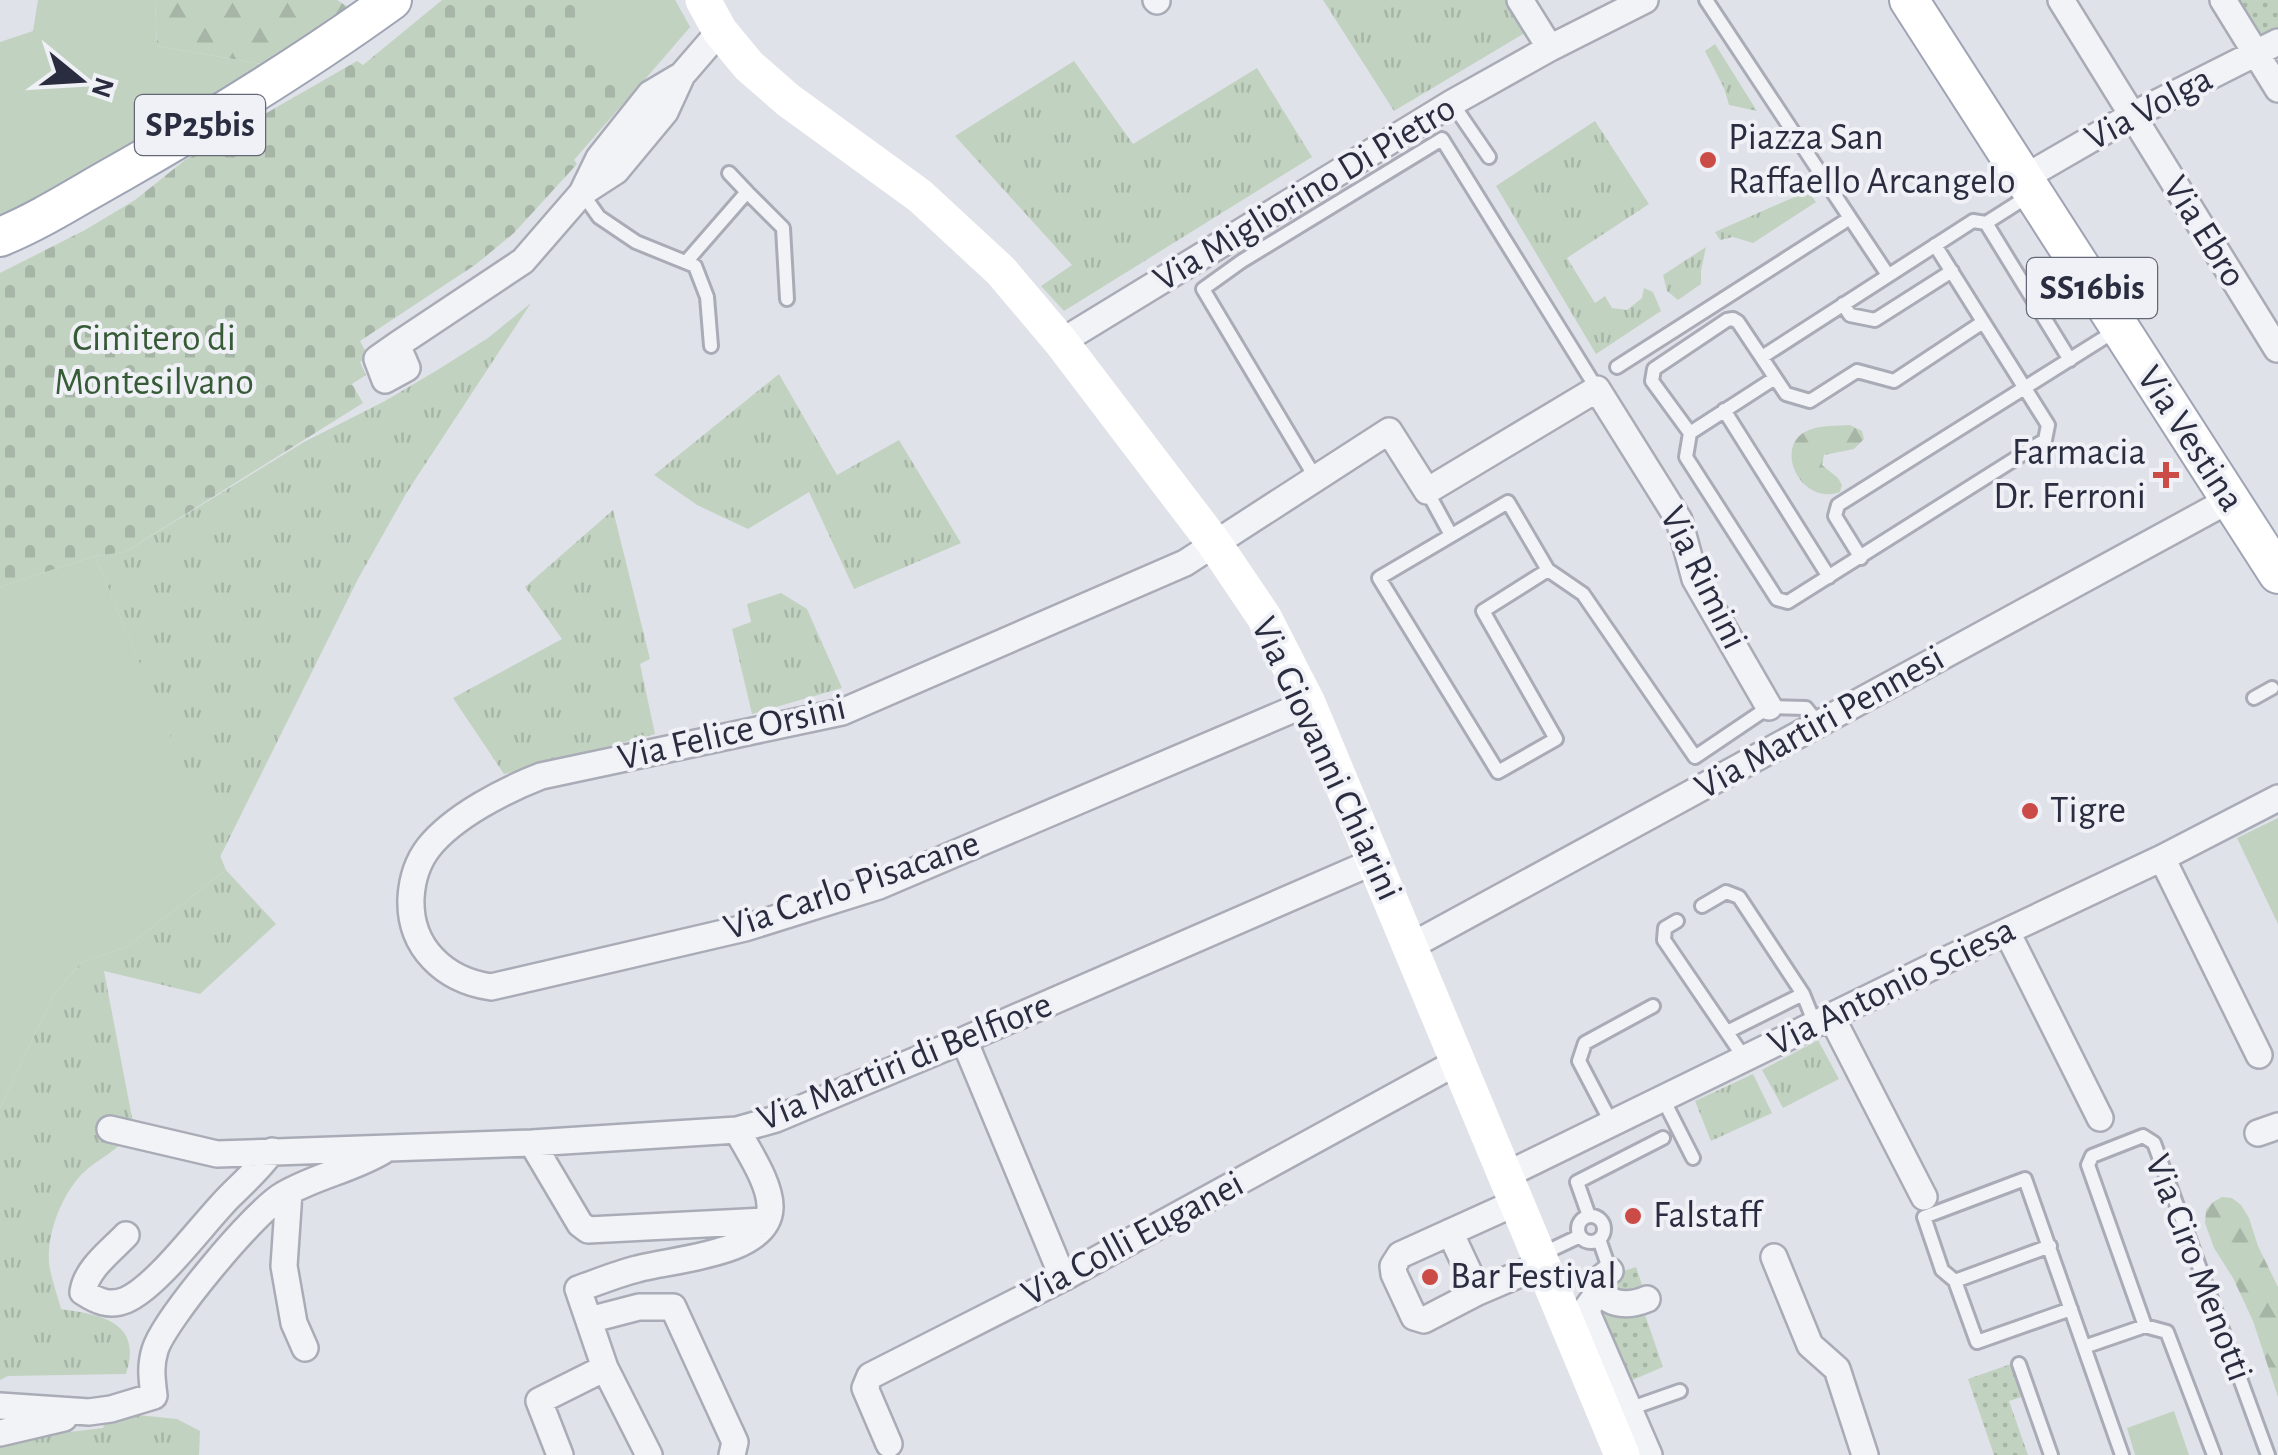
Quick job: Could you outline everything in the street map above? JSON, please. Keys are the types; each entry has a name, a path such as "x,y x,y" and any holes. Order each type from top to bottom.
{"main road":[{"name":"SP25bis","path":"0,237 166,156 392,0"},
{"name":"Via Giovanni Chiarini","path":"703,0 720,31 748,66 788,100 920,196 1001,271 1061,342 1214,543 1264,617 1308,703 1541,1260 1618,1412 1622,1455"},
{"name":"Via Vestina","path":"1909,0 2278,574"}],"street":[{"path":"1520,0 1550,48"},
{"name":"Via Migliorino Di Pietro","path":"1061,342 1452,104 1645,0"},
{"name":"Via Ebro","path":"2061,0 2276,348"},
{"path":"2223,0 2267,47 2278,89"},
{"path":"397,345 523,261 582,192 599,158 650,94 682,75 720,31"},
{"name":"Via Volga","path":"2027,186 2131,116 2267,47"},
{"path":"1214,543 1389,432 1427,492 1598,389"},
{"name":"Via Rimini","path":"1598,389 1679,520 1695,579 1769,707"},
{"name":"Via Martiri Pennesi","path":"1411,946 2229,500"},
{"name":"Via Felice Orsini","path":"411,915 416,871 428,848 485,802 512,787 540,776 842,712 1185,562 1214,543"},
{"name":"Via Carlo Pisacane","path":"411,915 425,952 439,966 457,978 491,987 746,928 879,886 1308,703"},
{"name":"Via Antonio Sciesa","path":"1478,1292 1424,1320 1414,1317 1392,1266 1400,1255 1450,1232 1612,1124 2278,798"},
{"path":"2162,858 2258,1055"},
{"name":"Via Martiri di Belfiore","path":"110,1129 217,1154 532,1143 737,1130 776,1119 964,1040 1376,861"},
{"path":"2007,932 2100,1118"},
{"path":"1823,1021 1924,1197"},
{"path":"964,1040 1063,1278"},
{"name":"Via Colli Euganei","path":"889,1444 864,1388 870,1376 1063,1278 1459,1062"},
{"path":"649,1455 605,1368 578,1289 637,1269 733,1248 753,1238 770,1210 768,1190 737,1130"},
{"path":"532,1143 580,1224 588,1230 766,1221"},
{"path":"0,1433 154,1396 150,1370 166,1326 246,1228 280,1196 364,1163 392,1146"},
{"path":"126,1234 83,1285 83,1292 98,1302 113,1304 138,1293 259,1170 272,1151"},
{"path":"289,1192 284,1266 294,1324 306,1348"},
{"path":"1450,1232 1478,1292 1541,1260"},
{"path":"1774,1257 1810,1344 1837,1369 1865,1455"},
{"path":"1605,1280 1605,1296 1622,1304 1633,1306 1647,1299"},
{"path":"1605,1280 1587,1308 1589,1316 1618,1412 1649,1455"},
{"path":"589,1320 639,1306 673,1307 734,1442 732,1455"},
{"path":"560,1455 538,1401 605,1368"},
{"path":"0,1406 89,1412"}],"lane":[{"path":"1706,0 1888,276"},
{"path":"1452,104 1489,157"},
{"path":"1316,477 1203,289 1442,139 1598,389"},
{"path":"728,173 782,228 786,299"},
{"path":"1986,224 2027,186"},
{"path":"582,192 599,217 636,242 695,266 707,297 711,346"},
{"path":"686,262 747,192"},
{"path":"1616,367 1850,218"},
{"path":"1762,357 1972,221 1986,224 2070,360"},
{"path":"1935,245 2048,425 2046,440 1829,578 1788,602 1777,599 1686,457 1690,433 1652,382 1654,369 1730,318 1738,322 1786,394 1810,401 1857,371 1894,382 1983,322"},
{"path":"1843,304 1850,315 1875,320 1952,271"},
{"path":"1860,558 1835,516 1838,505 2119,329"},
{"path":"1690,433 1775,378"},
{"path":"1724,410 1829,578"},
{"path":"1427,492 1451,534"},
{"path":"1548,570 1483,611 1556,738 1498,772 1379,578 1508,502 1548,570 1583,594 1695,757 1769,707 1806,708 1818,723"},
{"path":"2254,698 2272,688"},
{"path":"1702,906 1726,892 1739,897 1823,1021"},
{"path":"1677,921 1665,928 1664,940 1745,1058"},
{"path":"1727,1032 1803,994"},
{"path":"1612,1124 1579,1061 1585,1043 1654,1006"},
{"path":"1663,1099 1693,1158"},
{"name":"Via Ciro Menotti","path":"2145,1326 2088,1165 2092,1156 2143,1136 2154,1143 2268,1455"},
{"path":"1589,1216 1577,1182 1663,1138"},
{"path":"2072,1309 1977,1342 1955,1282 1942,1270 1924,1218 2025,1179 2050,1246 2072,1309 2084,1347 2122,1455"},
{"path":"1580,1236 1580,1224 1589,1216"},
{"path":"1589,1216 1603,1224 1599,1240 1605,1280"},
{"path":"1541,1260 1580,1236"},
{"path":"1580,1236 1587,1241 1599,1240"},
{"path":"1955,1282 2050,1246"},
{"name":"Via Ciro Menotti","path":"2084,1347 2145,1326 2167,1332 2214,1455"},
{"path":"2019,1364 2052,1455"},
{"path":"1618,1412 1680,1391"}],"green space":[{"path":"38,0 155,0 157,46 273,66 0,229 0,42 33,31"},
{"path":"155,0 337,0 353,10 273,66 157,46"},
{"name":"Cimitero di Montesilvano","path":"442,0 675,0 690,27 574,160 577,164 514,233 475,265 360,341 368,356 360,362 366,375 352,384 363,403 125,552 95,556 0,587 0,273 85,230 135,200 185,160 357,61 363,65"},
{"path":"602,0 675,0 690,27 629,98 574,35 586,24 582,18"},
{"path":"1323,0 1508,0 1528,31 1394,111"},
{"path":"2231,0 2278,0 2278,30 2257,41"},
{"path":"1715,44 1757,111 1729,105 1705,51"},
{"path":"1074,61 1133,144 1257,68 1312,157 1064,311 1041,286 1072,265 955,136"},
{"path":"1595,121 1649,204 1567,258 1595,303 1605,296 1612,308 1627,310 1642,298 1644,288 1653,292 1661,311 1596,354 1496,186"},
{"path":"1808,191 1816,202 1753,243 1733,237 1720,240 1715,232"},
{"path":"1706,247 1701,284 1678,300 1667,291 1663,275"},
{"path":"531,303 407,492 358,579 220,857 95,556 125,552 304,442 439,369 488,338"},
{"path":"779,374 837,475 899,440 961,543 854,589 809,492 748,529 697,505 654,475"},
{"path":"1850,425 1862,431 1864,439 1854,449 1824,455 1822,465 1838,478 1840,492 1813,491 1796,472 1792,448 1798,438 1814,428"},
{"path":"613,510 650,659 640,664 655,734 504,774 453,698 562,639 525,587"},
{"path":"95,556 226,870 128,946 81,963 54,994 0,1108 0,587"},
{"path":"781,593 807,609 842,688 752,714 732,629 751,622 747,604"},
{"path":"2278,818 2278,924 2237,838"},
{"path":"226,870 276,924 200,994 104,971 134,1128 74,1184 57,1216 50,1240 49,1263 61,1309 104,1318 124,1332 130,1357 126,1374 8,1376 0,1380 0,1108 54,994 81,963 128,946"},
{"path":"1818,1040 1839,1079 1783,1108 1762,1070"},
{"path":"1753,1074 1772,1113 1711,1141 1695,1101"},
{"path":"2222,1197 2241,1205 2278,1287 2278,1397 2253,1321 2205,1223 2206,1210"},
{"path":"1636,1267 1645,1294 1642,1306 1663,1367 1623,1384 1589,1308 1602,1278"},
{"path":"2014,1363 2025,1396 2009,1401 2028,1455 1994,1455 1968,1379"},
{"path":"2174,1411 2189,1455 2135,1455 2127,1428"},
{"path":"108,1412 177,1419 200,1431 199,1455 0,1455 0,1442 8,1439 103,1428"}],"place":[{"name":"Piazza San Raffaello Arcangelo","path":"1708,160"},
{"name":"Farmacia Dr. Ferroni","path":"2166,475"},
{"name":"Tigre","path":"2030,811"},
{"name":"Falstaff","path":"1633,1216"},
{"name":"Bar Festival","path":"1430,1277"}]}
